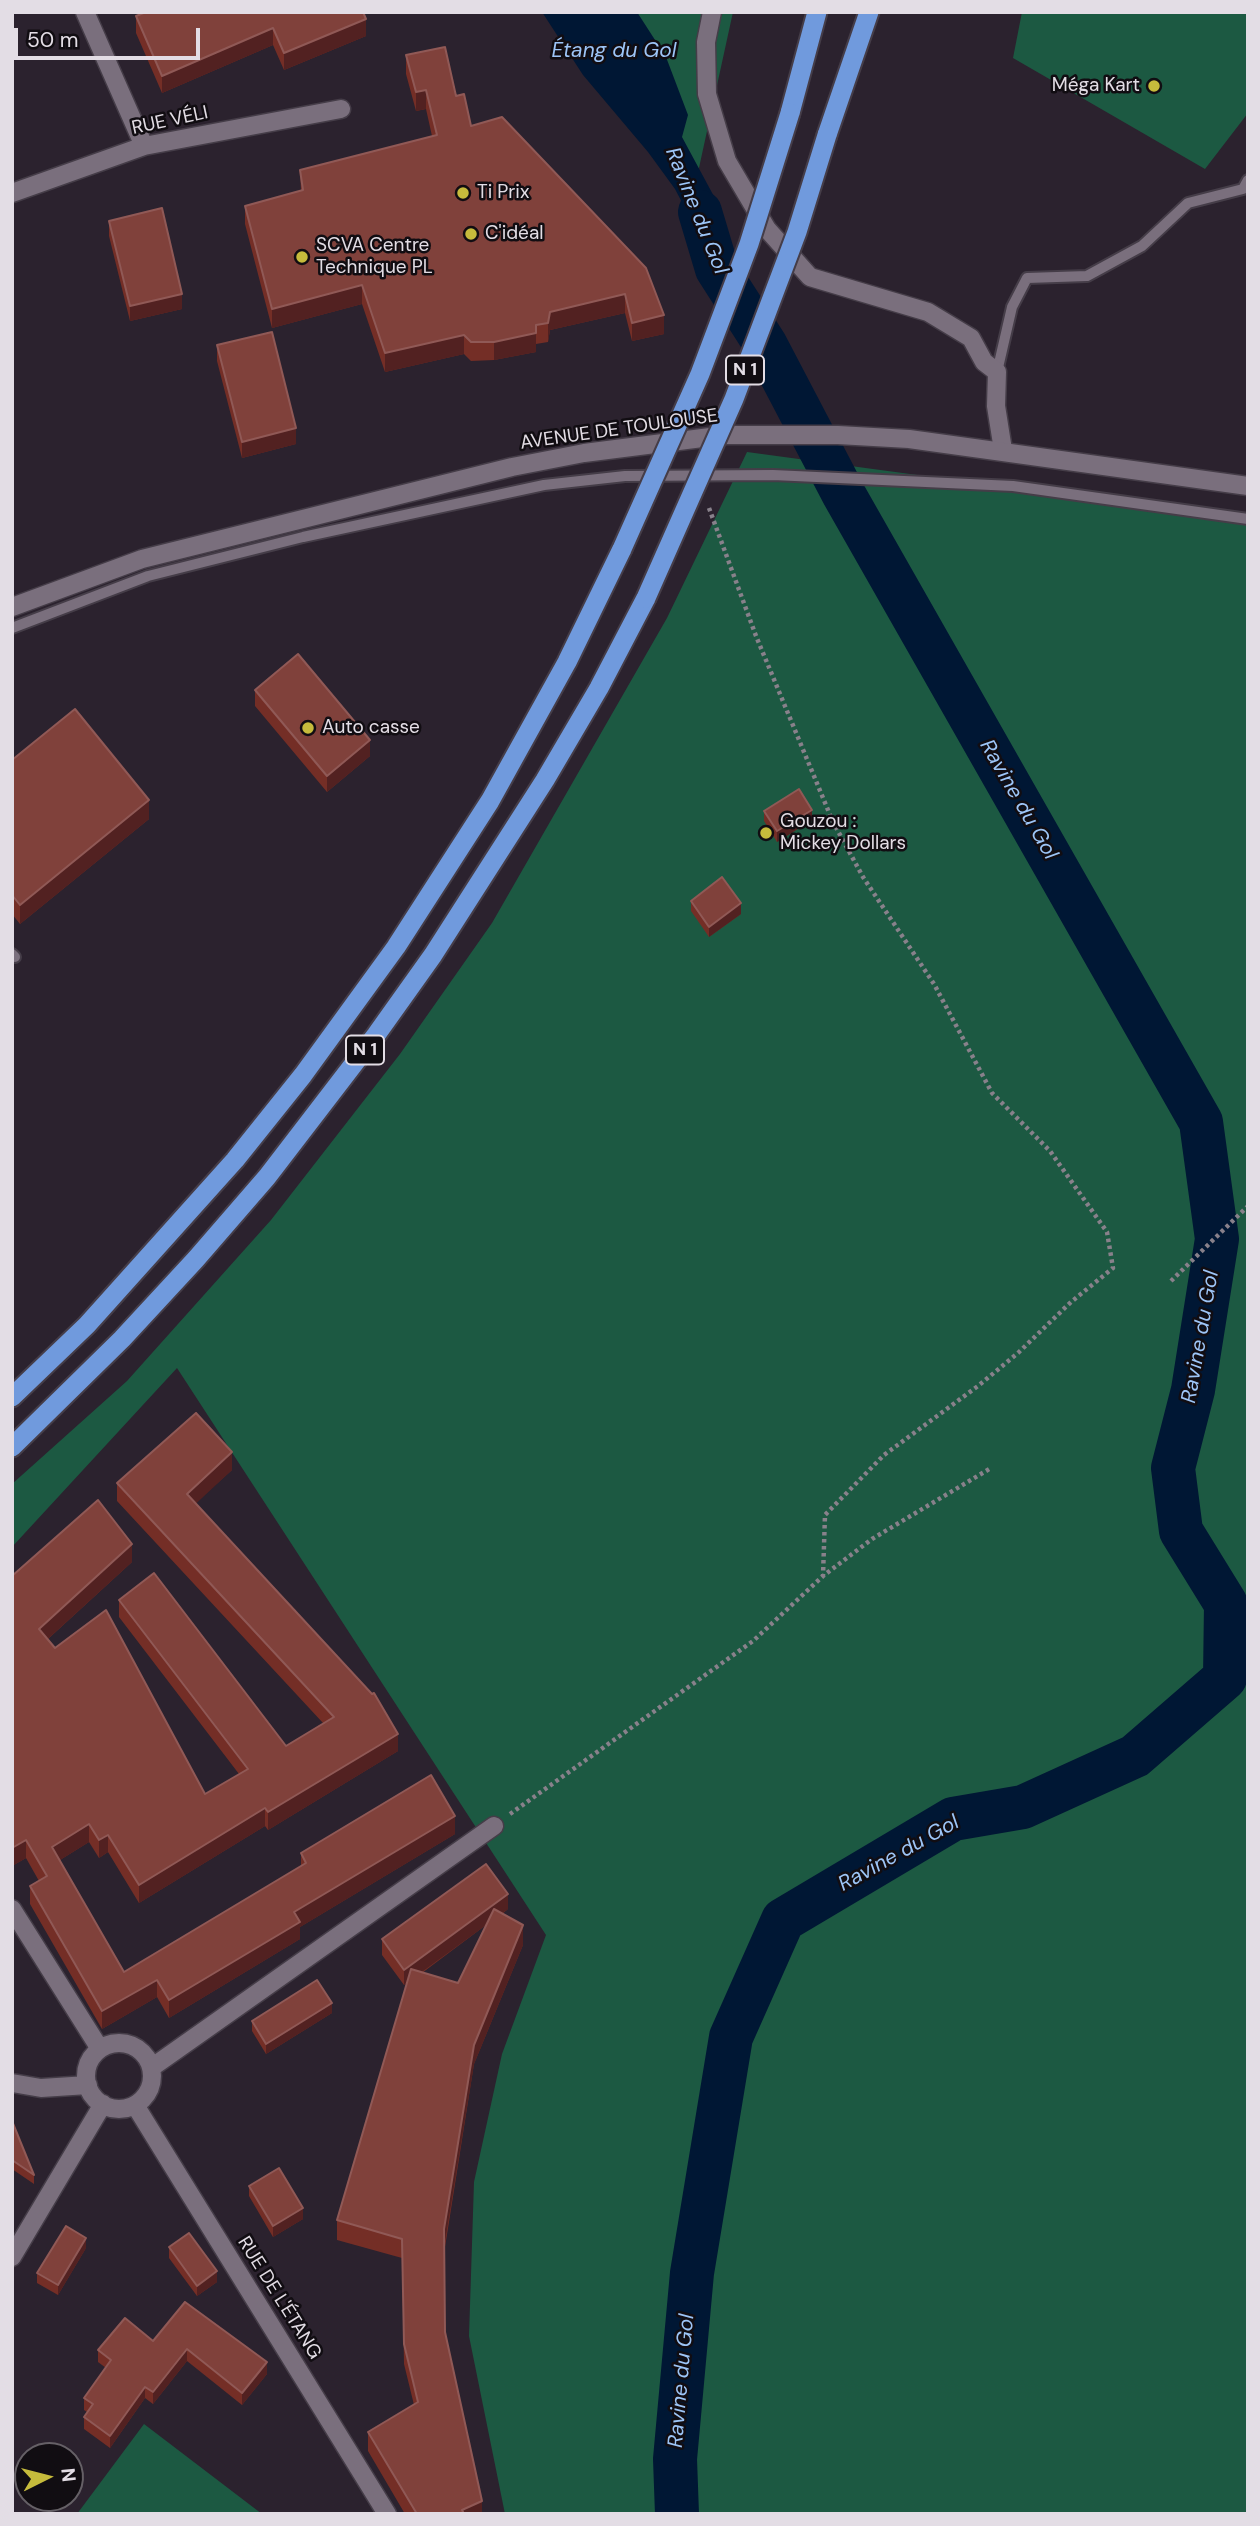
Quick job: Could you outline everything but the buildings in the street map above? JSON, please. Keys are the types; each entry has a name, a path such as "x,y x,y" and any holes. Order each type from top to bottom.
{"highway":[{"name":"N 1","path":"12,1397 88,1325 234,1160 303,1075 396,947 490,801 567,662 622,549 700,374 749,244 790,113 817,12"},
{"name":"N 1","path":"12,1447 122,1339 267,1177 376,1035 433,955 545,780 599,688 646,598 734,399 797,232 827,135 856,12"},
{"path":"827,135 869,12"}],"street":[{"path":"85,12 144,146"},
{"path":"712,12 706,42 707,94 727,161 767,229 810,277 928,312 971,338 984,362 997,372 996,406 1003,450"},
{"name":"RUE VÉLI","path":"12,192 144,146 341,108"},
{"name":"AVENUE DE TOULOUSE","path":"12,607 142,559 512,467 584,453 726,435 875,437 1003,450 1248,486"},
{"path":"151,2068 494,1826"},
{"path":"12,1909 100,2049"},
{"path":"111,2043 134,2046 144,2054 151,2068 152,2081 146,2095 135,2105 124,2109 103,2104 88,2085 86,2073 90,2060 100,2049 111,2043"},
{"path":"12,2083 53,2088 88,2085"},
{"path":"12,2257 103,2104"},
{"name":"RUE DE L'ÉTANG","path":"135,2105 387,2514"}],"lane":[{"path":"997,372 1012,306 1027,278 1087,276 1142,246 1188,203 1243,189 1248,180"},
{"path":"12,628 148,576 303,537 544,485 625,476 773,475 1013,486 1248,519"}],"path":[{"path":"698,476 756,636 833,822 863,877 934,984 992,1093 1050,1151 1096,1214 1107,1232 1113,1268 978,1386 884,1455 825,1515 823,1576"},
{"path":"1171,1281 1248,1206"},
{"path":"494,1826 753,1641 823,1576 872,1539 991,1468"}],"green space":[{"path":"604,12 733,12 697,177"},
{"name":"Méga Kart","path":"1022,12 1248,12 1248,113 1205,169 1013,58"},
{"path":"747,452 1051,493 1248,525 1248,2514 505,2514 469,2336 474,2182 502,2054 546,1935 177,1368 12,1547 12,1484 127,1381 271,1220 400,1054 492,923 667,618"},
{"path":"144,2424 262,2514 77,2514 84,2512 84,2505"}],"water":[{"name":"Étang du Gol","path":"542,12 637,12 666,57 688,115 682,137 717,202 720,239 717,269 675,189 648,152 583,75"}],"waterway":[{"name":"Ravine du Gol","path":"677,2514 675,2459 692,2273 731,2037 783,1920 953,1819 1023,1807 1135,1756 1225,1678 1226,1604 1181,1531 1173,1468 1193,1390 1217,1239 1201,1122 843,493 765,344 717,269 700,212"}],"place":[{"name":"Méga Kart","path":"1154,86"},
{"name":"Ti Prix","path":"463,193"},
{"name":"C'idéal","path":"471,234"},
{"name":"SCVA Centre Technique PL","path":"302,257"},
{"name":"Auto casse","path":"308,728"},
{"name":"Gouzou : Mickey Dollars","path":"766,833"}]}
